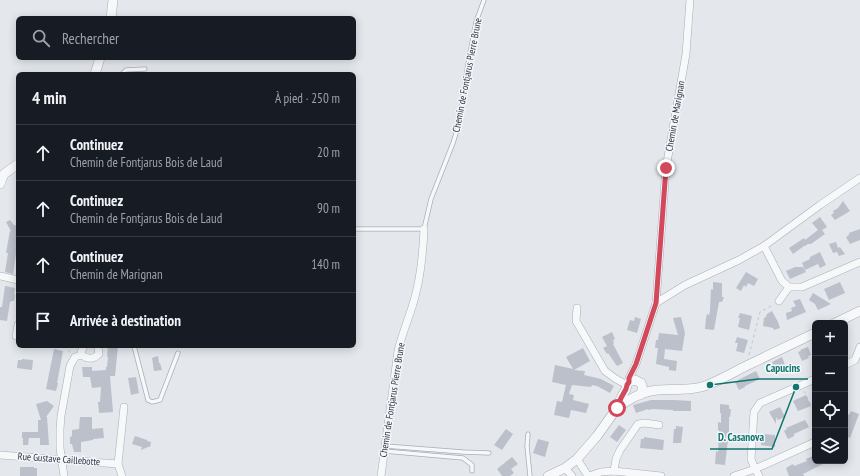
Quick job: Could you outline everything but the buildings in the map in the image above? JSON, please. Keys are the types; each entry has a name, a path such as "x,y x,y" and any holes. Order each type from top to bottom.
{"street":[{"path":"111,16 113,0"},
{"name":"Chemin de Marignan","path":"634,388 637,368 636,364 656,303 666,168 686,54 690,0"},
{"path":"96,72 99,60"},
{"path":"0,184 4,174 16,165"},
{"path":"656,303 685,286 764,246 860,178"},
{"name":"Chemin de Fontjarus Pierre Brune","path":"381,476 398,351 416,293 423,254 424,229"},
{"path":"764,246 782,281 789,287 802,287 860,262"},
{"path":"0,276 16,280"},
{"path":"779,301 789,287"},
{"path":"577,308 576,321 605,371 616,379 634,388 657,390 683,389 710,385 812,334"},
{"path":"841,320 860,311"},
{"path":"848,364 855,360 860,347"},
{"path":"64,476 60,441 61,416 70,366 83,348"},
{"path":"78,356 95,358 99,354 97,348"},
{"path":"759,476 751,459 754,412 760,403 812,380"},
{"path":"548,476 565,468 577,459 598,436 617,408 621,398 634,388"},
{"path":"122,476 118,464 124,407"},
{"path":"614,471 616,459 620,450 638,424 645,423 658,425"},
{"path":"734,476 812,443"},
{"name":"Rue Gustave Caillebotte","path":"0,455 118,464"},
{"path":"577,459 589,476 601,472 614,471 661,476"},
{"path":"565,468 572,476"}],"lane":[{"name":"Chemin de Fontjarus Pierre Brune","path":"424,229 431,199 454,143 461,111 473,36 476,22 484,0"},
{"path":"124,72 126,70 145,69"},
{"path":"356,228 424,229"},
{"path":"135,348 148,400 152,402 160,400 178,353"},
{"path":"528,434 527,446 530,476"},
{"path":"385,448 489,453"},
{"path":"385,448 463,458 472,465 472,471"}],"path":[{"path":"753,363 749,356 750,348 760,312 779,301"},
{"path":"67,348 78,356"},
{"path":"802,385 812,407"}],"place":[{"name":"Capucins","path":"710,385"},
{"name":"D. Casanova","path":"796,387"}],"route":[{"path":"617,408 636,364 656,303 666,168"}]}
